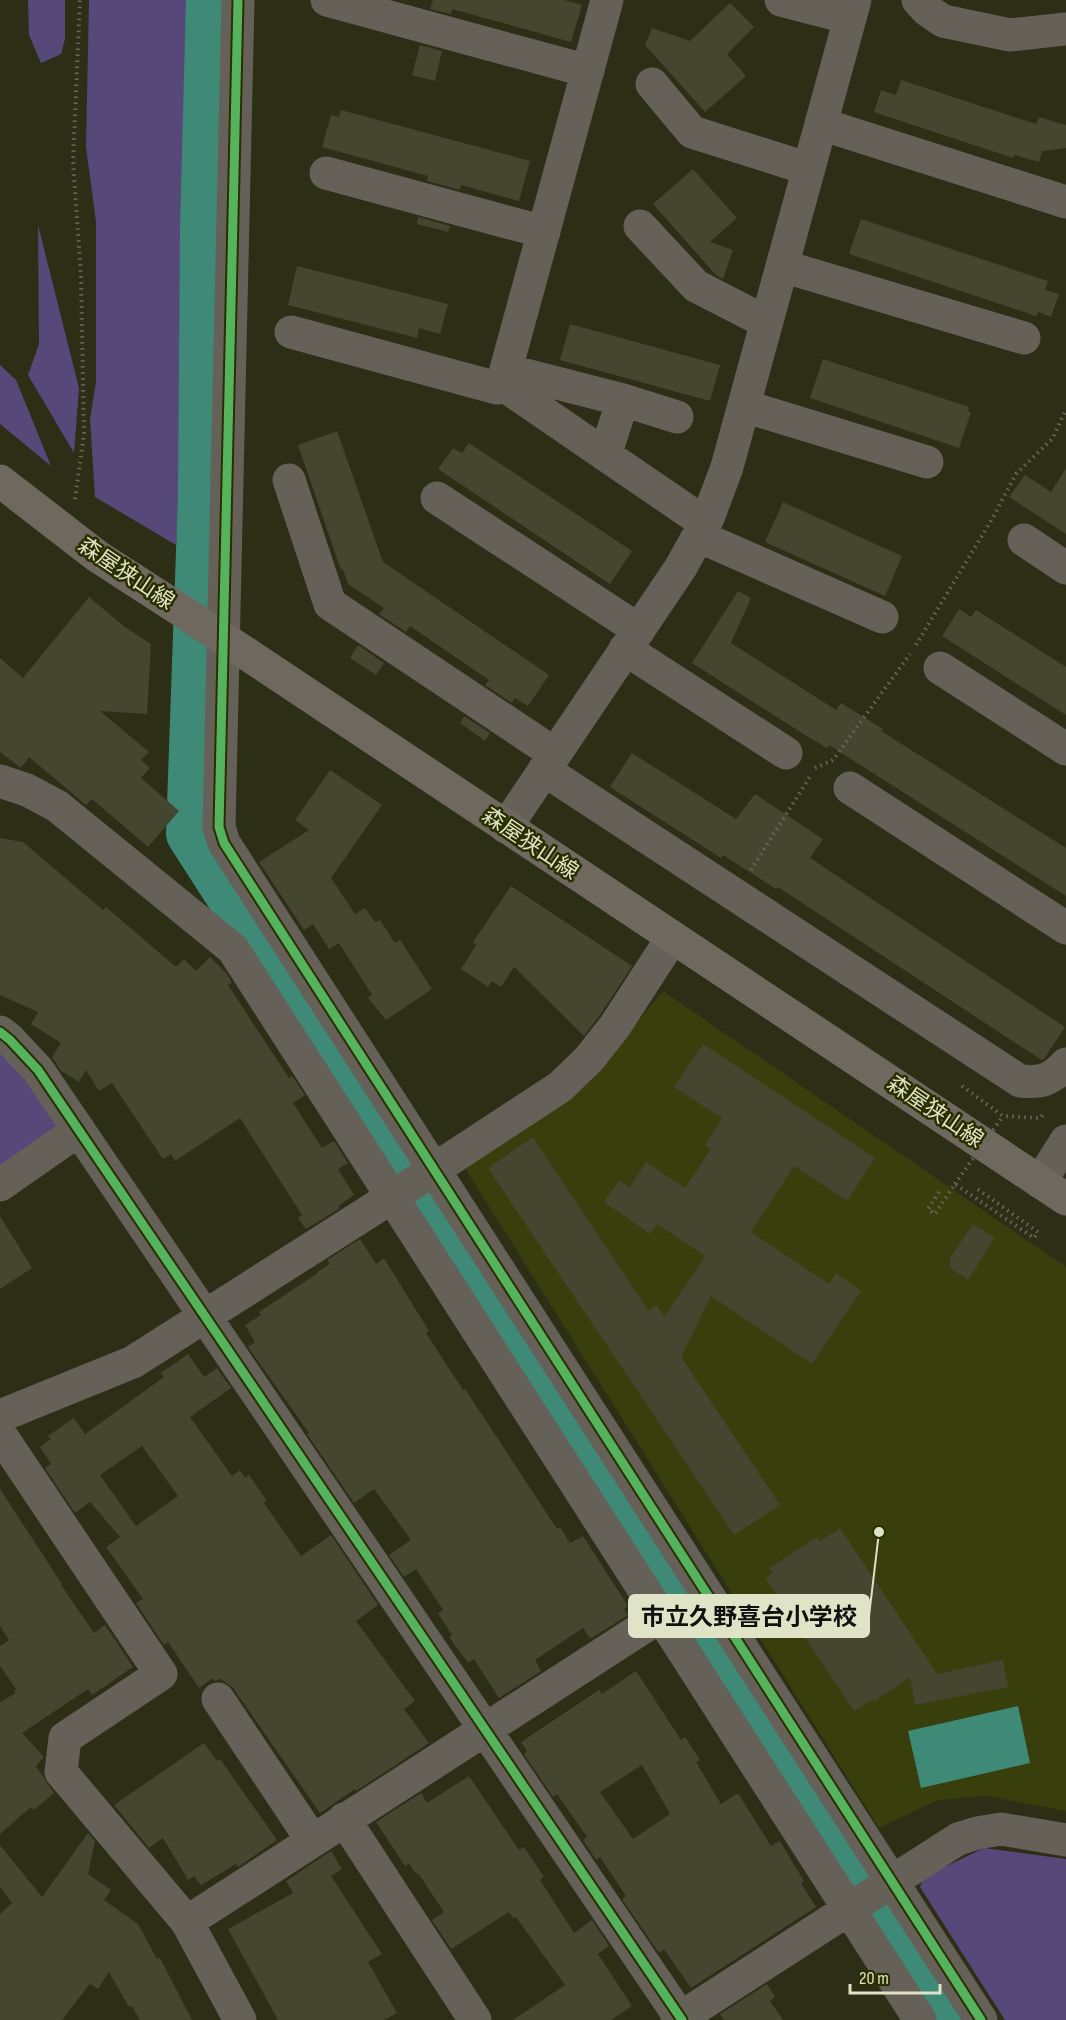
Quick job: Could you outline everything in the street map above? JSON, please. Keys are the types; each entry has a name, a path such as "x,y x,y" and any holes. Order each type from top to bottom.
{"main road":[{"name":"森屋狭山線","path":"0,481 97,556 1053,1190"}],"street":[{"path":"238,0 219,827 224,843 413,1184 661,1616 870,1895 981,2020"},
{"path":"327,0 588,71"},
{"path":"291,332 497,388 504,377 607,0"},
{"path":"506,827 681,567 702,530 727,467 852,9 781,0"},
{"path":"918,0 927,10 943,21 1010,34 1066,29"},
{"path":"652,84 692,132 808,169"},
{"path":"821,124 1066,202"},
{"path":"326,173 544,232"},
{"path":"640,226 696,286 766,322"},
{"path":"782,266 1024,338"},
{"path":"504,377 623,400 677,417"},
{"path":"504,377 702,530 882,617"},
{"path":"605,454 623,400"},
{"path":"744,406 927,462"},
{"path":"289,480 330,604 735,895 1020,1082 1039,1083 1056,1074 1066,1064"},
{"path":"436,498 786,753"},
{"path":"1024,540 1066,568"},
{"path":"940,668 1066,749"},
{"path":"0,782 27,790 57,806 232,949 413,1184 870,1895 920,2020"},
{"path":"850,788 1066,928"},
{"path":"0,1416 133,1362 413,1184 560,1087 582,1066 615,1026 672,938"},
{"path":"0,1032 38,1070 680,2019 958,1839 1001,1829 1066,1840"},
{"path":"0,1185 79,1130"},
{"path":"1053,1190 1066,1141"},
{"path":"0,1434 161,1674 65,1738 61,1772 187,1922 240,2020"},
{"path":"187,1922 661,1616"},
{"path":"218,1699 312,1840"},
{"path":"344,1819 475,2020"}],"path":[{"path":"63,530 77,495 84,434 81,276 73,161 80,0"},
{"path":"735,895 815,768 833,760 918,643 992,519 1016,474 1053,438 1066,409"},
{"path":"939,1192 928,1209 935,1214 1003,1116 962,1086"},
{"path":"956,1184 1034,1238 1038,1232 976,1188"}],"shaded area":[{"path":"28,0 65,0 65,39 61,54 41,63 29,35"},
{"path":"89,0 190,0 181,477 176,545 95,497 90,419 96,382 96,222 86,147"},
{"path":"38,225 79,388 74,453 28,375 39,344"},
{"path":"0,365 16,380 51,466 0,424"},
{"path":"663,991 1066,1267 1066,1811 986,1796 938,1800 879,1828 463,1165 550,1113 584,1084"},
{"path":"0,1047 60,1127 0,1167"},
{"path":"984,1848 1066,1859 1066,2020 1005,2020 920,1887 924,1877"}],"water":[{"path":"1018,1706 1030,1763 921,1788 908,1731"}],"building":[{"path":"433,0 564,0 582,5 571,42 452,9 451,14 430,9"},
{"path":"730,3 754,27 727,54 746,76 705,112 645,45 652,28 690,41"},
{"path":"420,45 442,51 435,81 412,75"},
{"path":"901,80 1036,124 1039,117 1066,125 1066,148 1042,151 1039,162 1014,155 1013,158 874,112 881,90 896,95"},
{"path":"341,110 530,161 519,201 461,185 460,190 427,181 428,176 322,147 331,115 339,117"},
{"path":"693,169 737,218 710,242 733,250 723,279 716,275 653,204"},
{"path":"418,217 450,226 448,232 417,224"},
{"path":"861,219 1048,281 1045,290 1059,294 1051,317 1038,312 1036,316 849,254"},
{"path":"297,266 448,304 440,334 419,328 417,338 288,305"},
{"path":"570,324 720,365 710,401 560,360"},
{"path":"823,359 969,407 968,411 971,412 959,448 810,398"},
{"path":"337,431 383,562 549,675 528,706 515,698 512,703 485,685 489,680 410,626 406,632 379,614 384,608 348,584 343,569 341,570 298,445"},
{"path":"469,443 632,551 610,584 438,469 453,448 462,453"},
{"path":"1066,468 1066,534 1009,497 1025,475 1051,492"},
{"path":"783,502 902,556 885,596 765,542"},
{"path":"738,591 751,598 731,643 836,710 841,703 883,729 881,731 1066,848 1066,896 829,745 827,748 805,735 692,663"},
{"path":"89,597 125,627 151,644 147,714 100,711 149,752 141,760 150,768 141,778 179,811 148,847 92,799 86,805 29,757 21,768 0,752 0,658 23,678"},
{"path":"959,609 971,617 976,610 1066,667 1066,715 942,636"},
{"path":"358,645 384,663 376,675 350,658"},
{"path":"464,716 490,733 485,741 460,723"},
{"path":"632,753 736,819 755,794 823,839 810,858 1065,1027 1044,1059 1042,1060 1017,1044 778,887 776,889 723,855 721,858 610,787"},
{"path":"330,770 382,805 331,878 355,914 365,908 375,922 380,920 395,943 400,940 432,989 386,1020 368,998 372,995 339,943 329,949 313,924 304,930 259,862 309,830 295,820"},
{"path":"0,838 23,842 103,910 106,907 176,967 184,959 196,971 210,957 227,974 232,983 228,985 289,1078 292,1076 305,1095 293,1103 322,1148 334,1141 348,1163 338,1169 354,1195 338,1206 340,1208 306,1229 298,1218 302,1215 240,1118 175,1161 171,1154 163,1159 112,1083 99,1091 86,1070 79,1082 61,1071 52,1057 61,1043 31,1024 38,1012 0,995"},
{"path":"511,886 632,966 584,1036 514,967 501,987 492,981 488,987 461,969 476,945 473,942"},
{"path":"703,1044 875,1158 847,1201 794,1166 751,1232 829,1284 836,1273 861,1291 812,1364 711,1296 681,1357 780,1505 734,1535 488,1168 533,1137 649,1311 657,1305 664,1317 705,1256 657,1224 650,1234 604,1202 619,1181 630,1187 646,1162 685,1188 711,1149 705,1145 722,1118 674,1087"},
{"path":"0,1216 32,1268 0,1289"},
{"path":"973,1224 995,1238 968,1280 950,1268 950,1258"},
{"path":"360,1239 376,1264 384,1258 429,1331 426,1333 557,1529 560,1527 570,1543 583,1536 628,1606 624,1609 628,1615 590,1639 583,1628 535,1660 541,1671 499,1698 474,1659 468,1663 449,1637 452,1635 438,1613 443,1610 416,1569 404,1577 389,1555 411,1540 374,1489 354,1503 307,1434 309,1433 248,1347 255,1342 245,1325 261,1315 259,1312 330,1264 327,1260"},
{"path":"188,1354 204,1377 217,1368 231,1388 190,1417 232,1476 240,1470 245,1478 249,1475 267,1501 264,1503 301,1556 331,1535 378,1605 356,1621 415,1701 404,1709 429,1743 320,1813 233,1688 221,1679 214,1681 213,1678 199,1688 168,1642 164,1645 136,1603 143,1599 106,1547 120,1537 90,1502 75,1513 45,1468 51,1464 40,1447 51,1439 48,1436 74,1418 85,1434 164,1377 161,1373","holes":["142,1446 178,1496 136,1526 100,1475"]},
{"path":"0,1489 94,1633 105,1625 133,1667 92,1695 88,1689 22,1733 44,1757 36,1766 54,1793 34,1810 31,1807 0,1834 0,1702 16,1693 14,1691 16,1689 0,1666 0,1646 9,1640 0,1626"},
{"path":"840,1528 937,1674 1003,1660 1008,1687 915,1705 910,1677 875,1701 873,1699 854,1711 765,1578 773,1573 769,1568 817,1537 820,1541"},
{"path":"636,1671 681,1740 685,1737 700,1760 696,1762 721,1804 738,1793 771,1846 780,1841 804,1881 801,1883 816,1907 691,1988 664,1949 659,1953 622,1899 626,1896 600,1857 596,1860 583,1840 587,1837 557,1794 553,1797 524,1754 527,1751 521,1742 599,1690 602,1694","holes":["642,1765 670,1814 633,1839 600,1792"]},
{"path":"204,1743 217,1761 220,1759 277,1840 238,1867 236,1864 201,1885 194,1876 188,1880 163,1838 149,1848 114,1805"},
{"path":"469,1776 519,1850 524,1847 544,1877 540,1880 574,1933 592,1920 609,1946 598,1954 632,2006 611,2020 513,2020 565,1985 516,1917 514,1919 509,1912 451,1949 432,1920 444,1912 418,1873 416,1874 409,1863 405,1866 376,1822 421,1793 427,1803"},
{"path":"88,1833 95,1841 88,1874 111,1890 104,1900 138,1924 157,1959 160,1958 192,2020 140,2020 132,2006 129,2007 109,1972 98,1989 90,1984 62,2020 0,2020 0,1914 12,1903 0,1887 0,1845 42,1897"},
{"path":"331,1851 342,1869 331,1876 382,1954 368,1962 397,2013 384,2020 278,2020 228,1929 293,1893 286,1881"},
{"path":"767,1984 775,1997 770,2001 783,2020 724,2020 720,2014"}],"waterway":[{"path":"213,0 207,230 205,495 193,833 956,2020"}],"cycle path":[{"path":"238,0 219,827 224,843 981,2020"},
{"path":"0,1032 38,1070 682,2020"}],"place":[{"name":"市立久野喜台小学校","path":"879,1532"}]}
